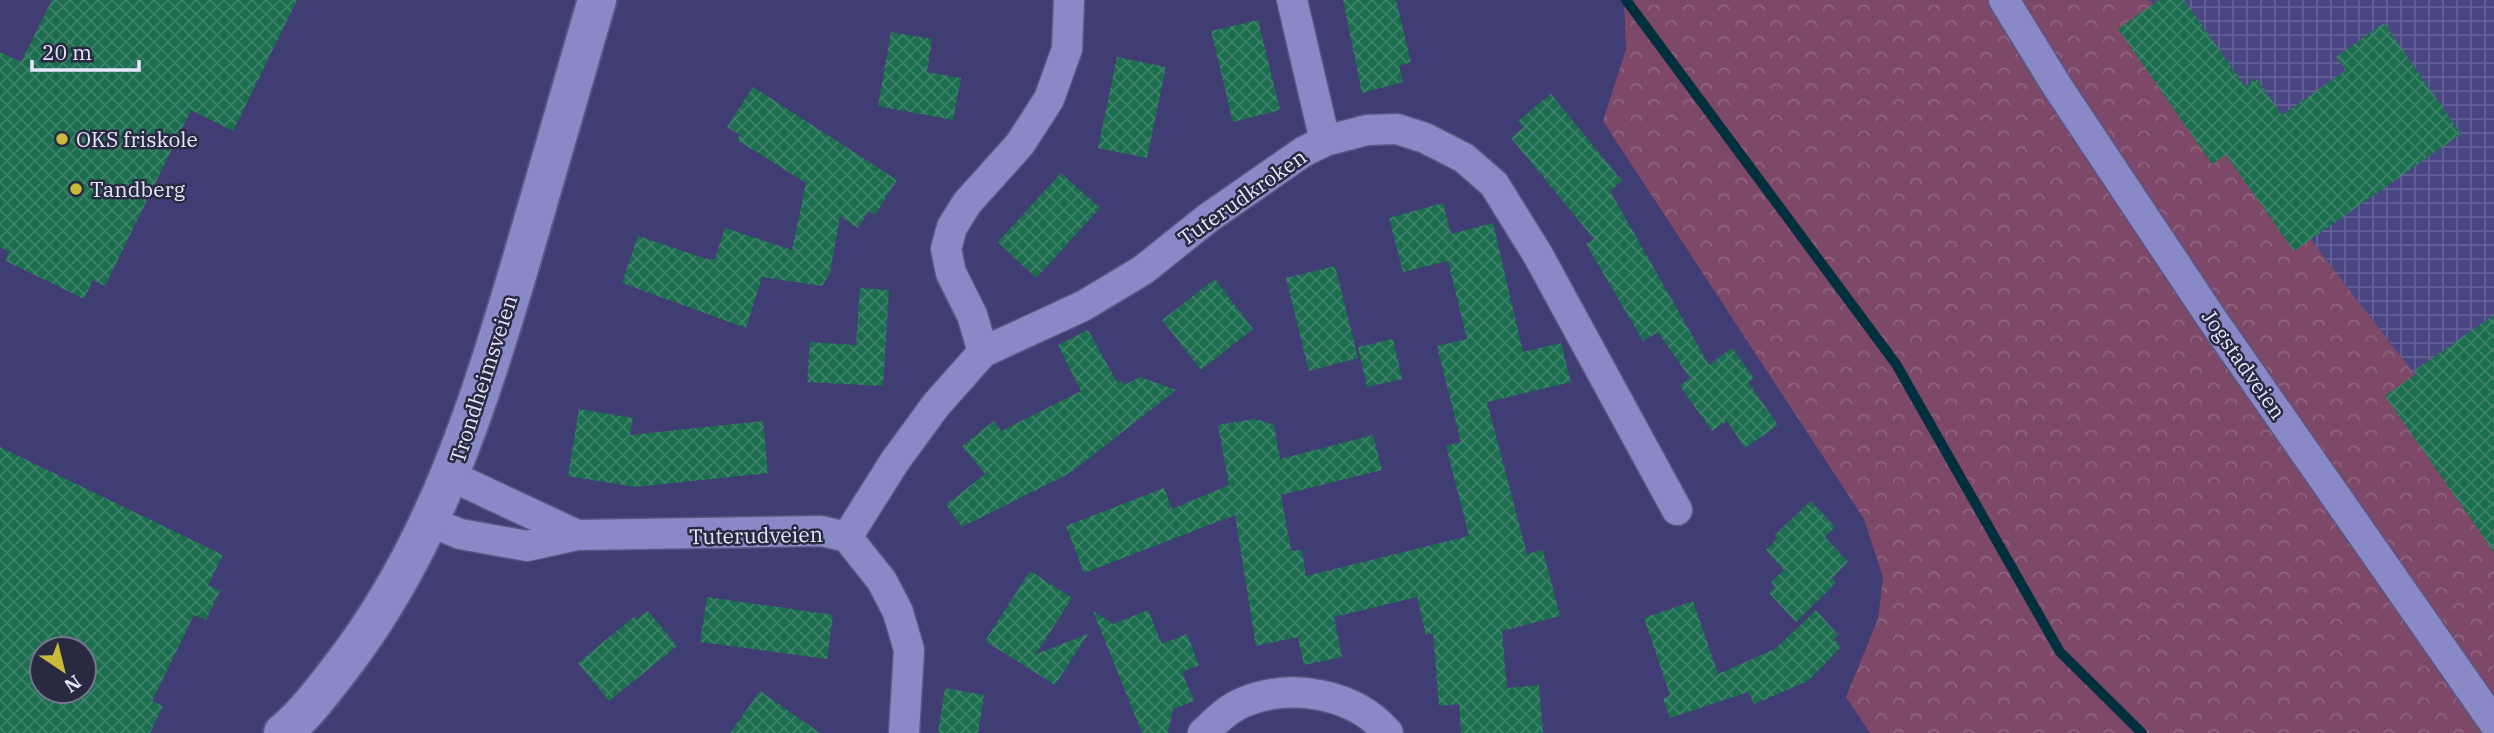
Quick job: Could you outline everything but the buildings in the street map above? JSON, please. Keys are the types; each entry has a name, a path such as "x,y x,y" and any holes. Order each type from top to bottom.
{"main road":[{"name":"Trondheimsveien","path":"290,730 373,624 431,522 451,476 503,323 597,0"}],"street":[{"path":"983,352 972,315 951,273 946,249 952,226 967,202 1020,144 1049,99 1067,49 1069,0"},
{"path":"1292,0 1325,141"},
{"name":"Jogstadveien","path":"2004,0 2057,86 2204,308 2494,723"},
{"name":"Tuterudkroken","path":"847,537 895,461 936,405 983,352 1083,306 1143,270 1241,194 1325,141 1367,131 1397,129 1425,138 1464,158 1494,184 1538,255 1676,510"},
{"name":"Tuterudveien","path":"451,476 577,535"},
{"name":"Tuterudveien","path":"431,522 460,534 527,546 577,535 692,536 821,531 847,537 882,581 898,612 909,650 904,733"},
{"path":"1203,733 1243,702 1295,693 1334,696 1362,709 1388,733"}],"shaded area":[{"path":"2150,0 2494,0 2494,504 2415,375 2284,205"}],"green space":[{"path":"1624,0 2150,0 2284,205 2415,375 2494,504 2494,733 1870,733 1846,697 1878,619 1883,577 1864,519 1603,121 1626,49"}],"waterway":[{"path":"1626,0 1896,364 2060,652 2142,733"}],"place":[{"name":"OKS friskole","path":"62,139"},
{"name":"Tandberg","path":"76,189"}]}
